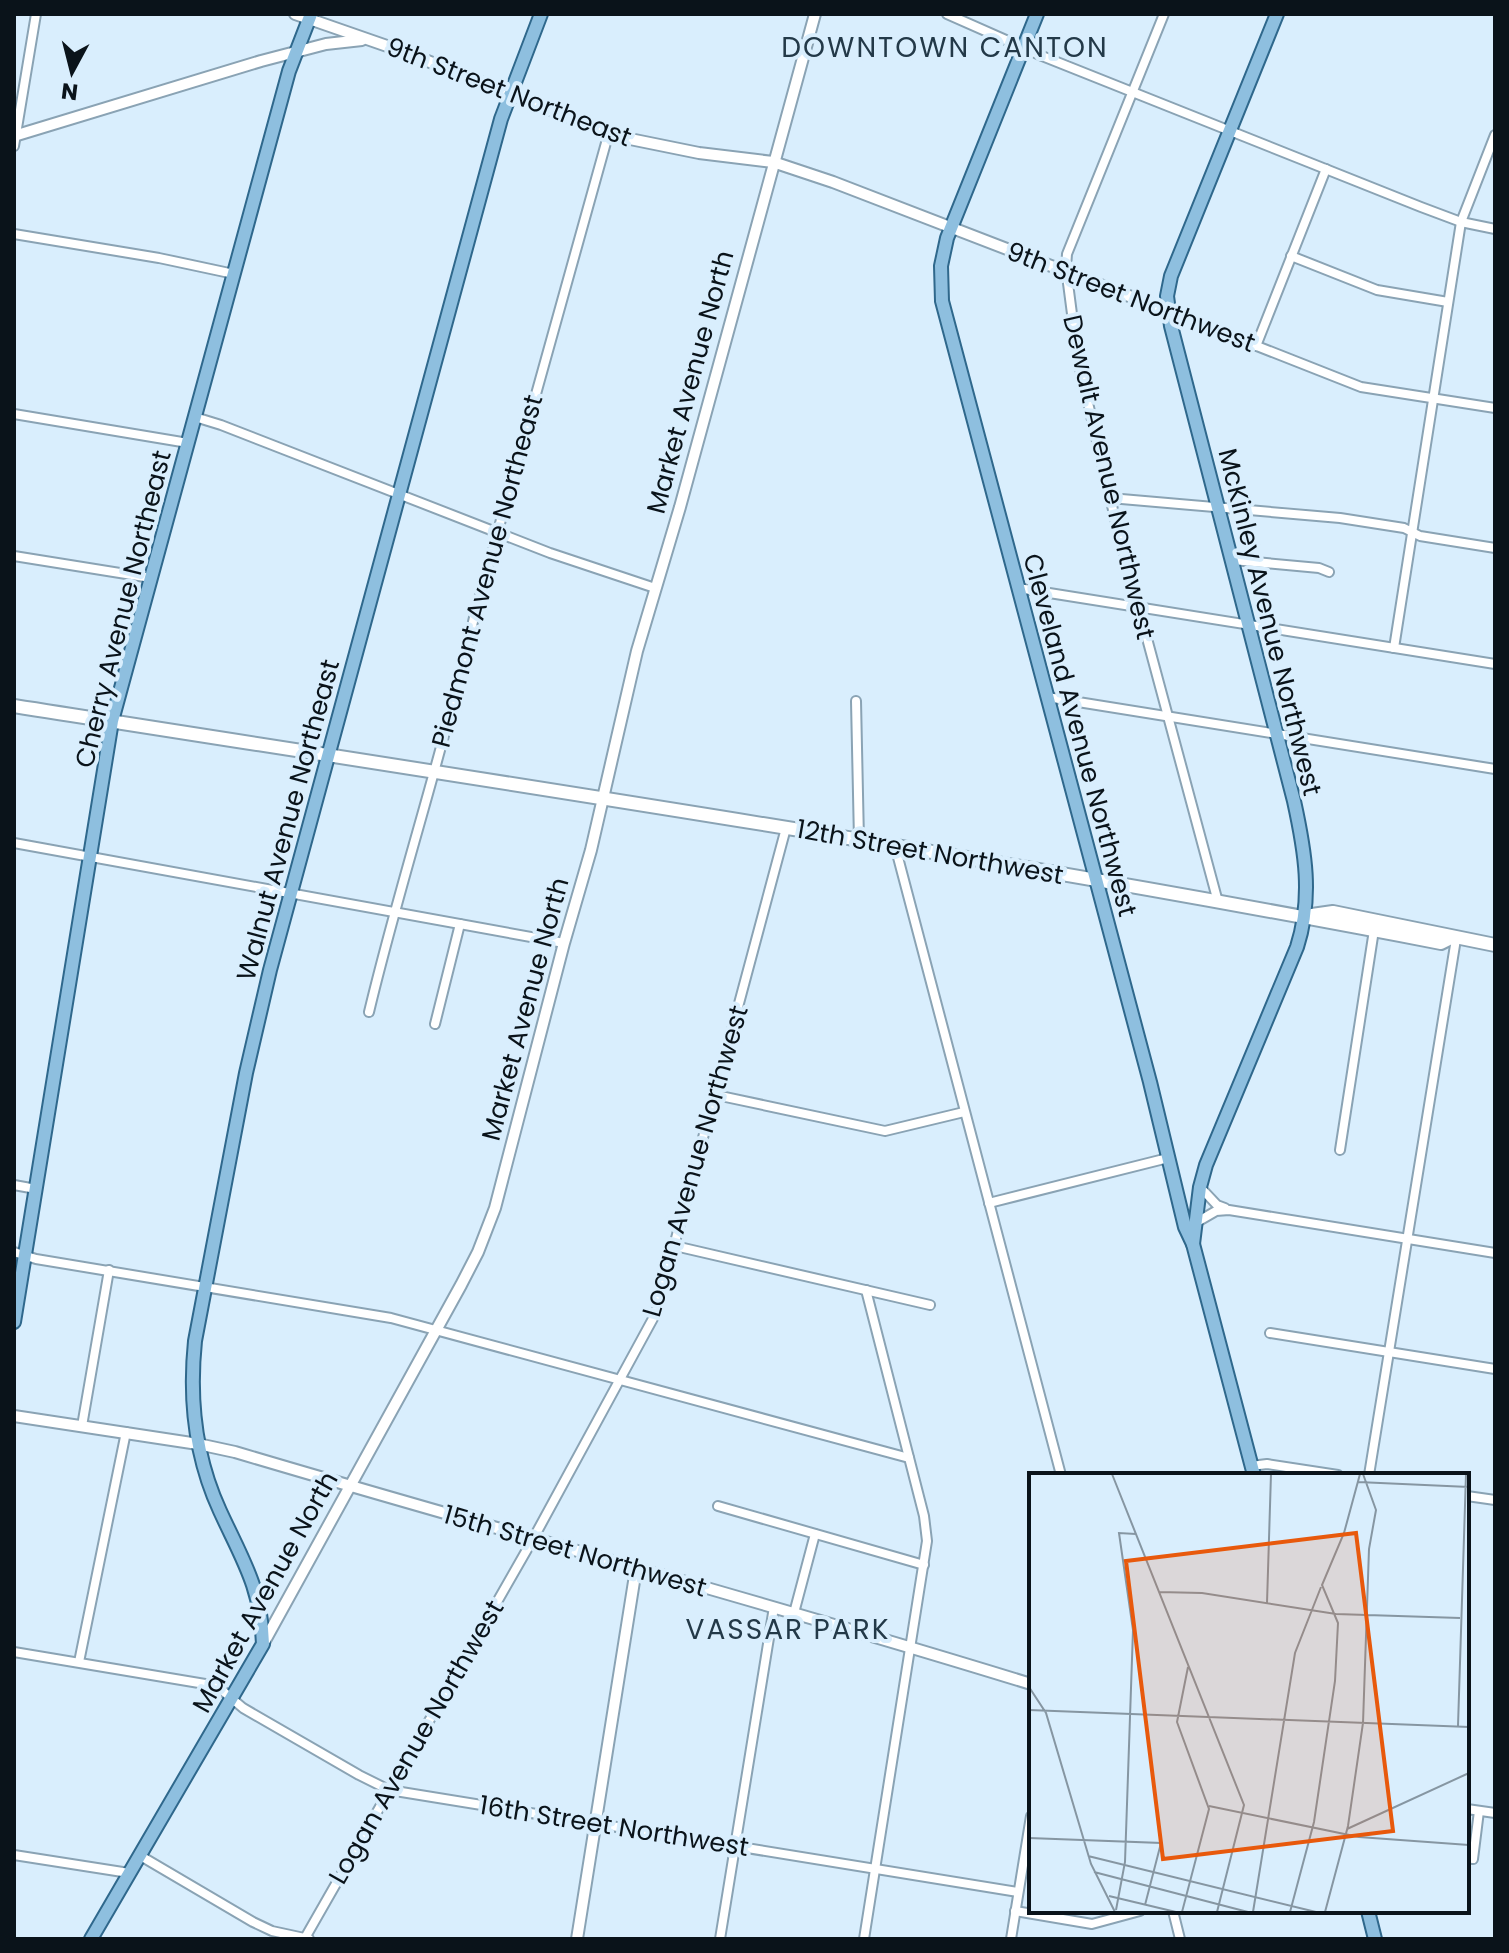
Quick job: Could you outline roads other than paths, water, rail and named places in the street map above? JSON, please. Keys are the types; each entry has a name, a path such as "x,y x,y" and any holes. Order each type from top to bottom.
{"main road":[{"name":"Walnut Avenue Northeast","path":"263,1644 253,1580 219,1510 198,1444 193,1407 193,1363 205,1286 246,1073 290,893 509,94 541,14"},
{"name":"Cleveland Avenue Northwest","path":"1037,14 952,226 941,266 942,301 1154,1095 1185,1227 1193,1244 1252,1470"},
{"name":"McKinley Avenue Northwest","path":"1193,1244 1200,1187 1213,1144 1297,947 1305,915 1306,864 1277,734 1168,311 1167,296 1171,276 1277,14"},
{"name":"Cherry Avenue Northeast","path":"14,1322 19,1253 36,1189 112,721 234,274 297,51 310,16"},
{"name":"12th Street Northwest","path":"14,706 603,797 1305,915 1441,943 1453,939"},
{"name":"12th Street Northwest","path":"1305,915 1333,912 1442,933 1453,939 1495,945"},
{"name":"Market Avenue North","path":"91,1939 263,1644"},
{"path":"1368,1913 1375,1939"}],"street":[{"path":"36,14 15,139 297,51 369,39"},
{"name":"9th Street Northeast","path":"295,14 310,16 609,132 674,149 773,162"},
{"name":"Market Avenue North","path":"263,1644 478,1252 495,1208 603,797 637,651 815,14"},
{"path":"947,14 1023,48 1461,222 1495,229"},
{"name":"Dewalt Avenue Northwest","path":"1164,14 1067,254 1066,273 1078,360 1110,498 1218,902"},
{"name":"Piedmont Avenue Northeast","path":"369,1012 609,132"},
{"path":"1394,648 1461,222 1495,135"},
{"name":"9th Street Northwest","path":"773,162 952,226 1361,387 1495,408"},
{"path":"1256,346 1326,169"},
{"path":"14,234 234,274"},
{"path":"1291,256 1377,290 1448,302"},
{"path":"14,414 188,443"},
{"path":"195,417 498,533 655,588"},
{"path":"1110,498 1340,518 1404,528 1420,536 1495,548"},
{"path":"14,556 151,578"},
{"path":"1233,560 1319,568 1329,572"},
{"path":"1018,588 1495,664"},
{"path":"1047,697 1495,769"},
{"path":"856,701 859,840"},
{"name":"Logan Avenue Northwest","path":"307,1939 533,1539 656,1313 786,828"},
{"path":"14,843 564,943"},
{"path":"895,846 1060,1473"},
{"path":"435,1024 460,924"},
{"path":"1340,1150 1374,930"},
{"path":"1369,1473 1453,939"},
{"path":"716,1095 885,1131 964,1112"},
{"path":"989,1203 1168,1158"},
{"path":"14,1185 36,1189"},
{"path":"1200,1187 1217,1205 1229,1210"},
{"path":"1197,1222 1216,1211 1229,1210 1495,1253"},
{"path":"675,1246 930,1305"},
{"path":"19,1253 391,1318 909,1458"},
{"path":"82,1426 109,1270"},
{"path":"864,1939 924,1565 926,1529 866,1290"},
{"path":"1270,1333 1495,1369"},
{"name":"15th Street Northwest","path":"14,1416 235,1452 910,1646 1029,1683"},
{"path":"79,1662 126,1432"},
{"path":"1252,1470 1267,1464 1325,1473"},
{"path":"1469,1496 1495,1500"},
{"path":"718,1506 924,1565"},
{"path":"794,1613 815,1534"},
{"path":"577,1939 636,1569"},
{"path":"720,1939 774,1607"},
{"name":"16th Street Northwest","path":"14,1652 217,1686 243,1708 389,1790 1018,1892"},
{"path":"1469,1809 1495,1813"},
{"path":"1469,1858 1473,1859 1479,1811"},
{"path":"1011,1939 1029,1828"},
{"path":"14,1855 129,1873"},
{"path":"139,1855 253,1922 272,1931 307,1939"},
{"path":"1015,1911 1092,1924 1133,1913"},
{"path":"1174,1913 1180,1939"}],"district":[{"name":"DOWNTOWN CANTON","path":"945,47"},
{"name":"VASSAR PARK","path":"788,1629"}]}
